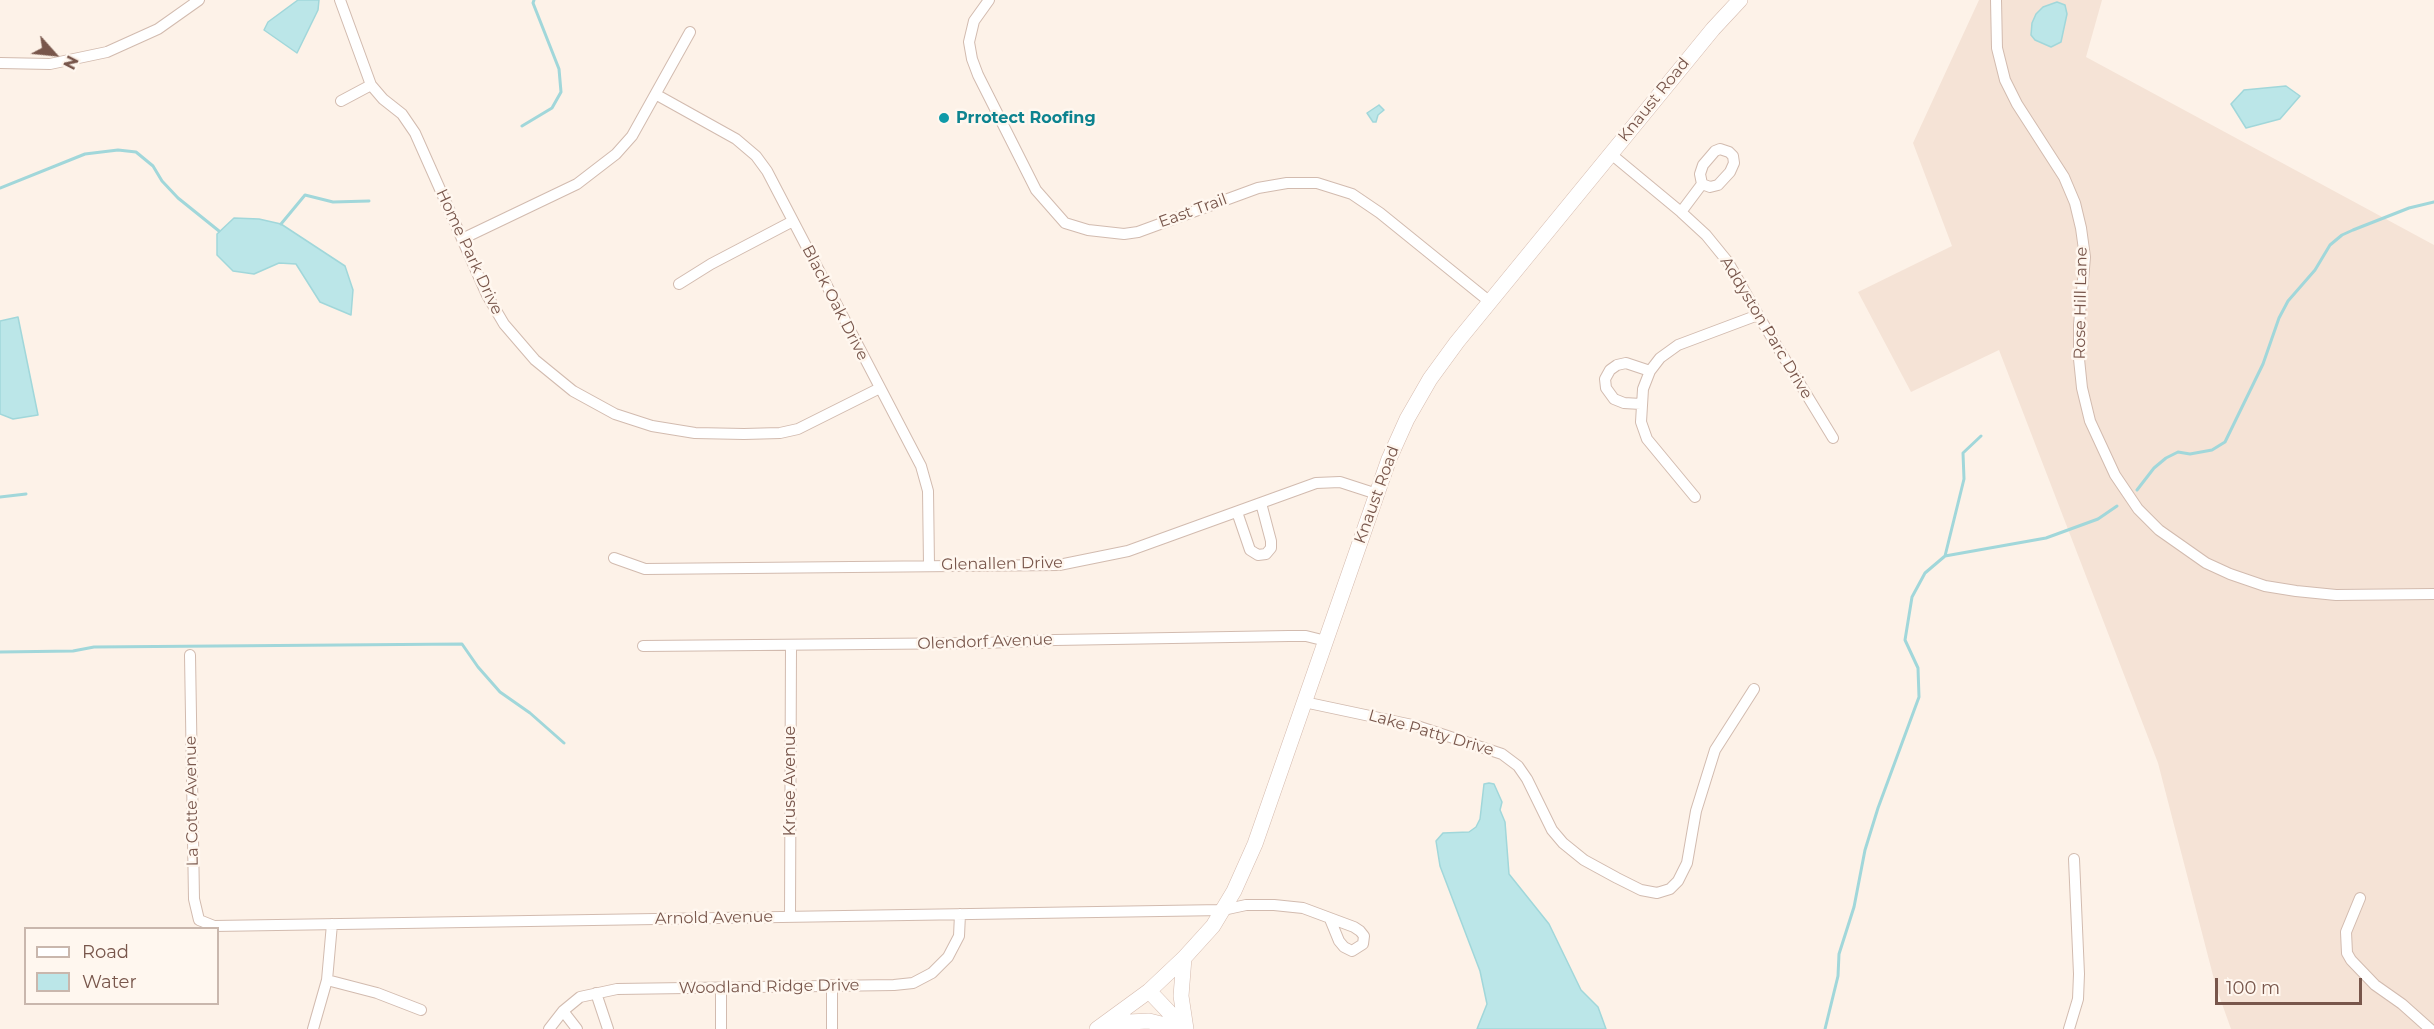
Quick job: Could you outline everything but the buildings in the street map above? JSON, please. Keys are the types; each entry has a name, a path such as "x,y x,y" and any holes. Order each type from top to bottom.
{"main road":[{"name":"Knaust Road","path":"1101,1026 1149,991 1184,958 1205,936 1223,910 1252,852 1377,494 1398,439 1419,399 1443,361 1490,302 1713,29 1740,0"},
{"path":"1184,958 1181,996 1184,1029"},
{"path":"1149,991 1184,1029"},
{"path":"1101,1026 1149,1021 1184,1029"}],"street":[{"path":"0,63 50,64 107,52 158,29 199,0"},
{"name":"Home Park Drive","path":"340,0 371,85 383,99 402,114 415,133 487,295 504,324 525,350 573,391 628,419 652,426 695,433 780,433 806,427 880,388"},
{"name":"East Trail","path":"989,0 974,21 969,42 978,75 1036,190 1065,223 1094,232 1124,234 1258,188 1287,183 1317,183 1352,194 1380,213 1490,302"},
{"name":"Rose Hill Lane","path":"1996,0 1997,48 2005,80 2017,104 2064,177 2075,203 2081,228 2085,257 2079,325 2079,359 2082,388 2090,421 2115,474 2138,509 2159,530 2203,561 2230,574 2265,586 2336,595 2434,594"},
{"path":"462,239 551,198 591,175 616,153 632,136 657,95 690,32"},
{"path":"342,101 371,85"},
{"name":"Black Oak Drive","path":"657,95 736,139 756,156 767,171 925,477 928,491 929,565"},
{"name":"Addyston Parc Drive","path":"1611,154 1706,235 1728,262 1833,438"},
{"path":"1681,212 1702,184"},
{"path":"679,284 711,264 793,221"},
{"path":"1695,497 1647,439 1641,422 1641,404 1650,371 1660,358 1678,345 1758,315"},
{"path":"1641,404 1624,403 1614,399 1606,388 1605,379 1610,370 1626,363 1650,371"},
{"name":"Glenallen Drive","path":"614,558 645,569 1071,564 1128,551 1323,482 1340,482 1377,494"},
{"path":"1237,512 1250,550 1258,555 1266,554 1271,548 1271,541 1261,503"},
{"name":"Olendorf Avenue","path":"643,646 985,643 1289,636 1306,636 1326,641"},
{"name":"Kruse Avenue","path":"790,645 790,917"},
{"name":"La Cotte Avenue","path":"190,655 194,899 197,917 205,923"},
{"name":"Lake Patty Drive","path":"1304,702 1417,726 1502,754 1518,766 1527,779 1552,830 1563,843 1584,860 1617,878 1641,890 1657,893 1670,889 1678,882 1687,863 1696,811 1715,750 1754,689"},
{"path":"2069,1029 2078,999 2079,974 2074,859"},
{"path":"2360,898 2346,932 2347,952 2351,960 2359,971 2375,985 2421,1019 2430,1029"},
{"name":"Arnold Avenue","path":"205,923 223,927 1223,910 1246,905 1303,908 1330,919"},
{"name":"Woodland Ridge Drive","path":"549,1029 563,1011 580,997 617,989 906,984 932,973 955,947 959,936 960,914"},
{"path":"313,1029 327,980 332,924"},
{"path":"327,980 377,993 421,1010"},
{"path":"832,985 832,1029"},
{"path":"721,989 721,1029"},
{"path":"596,993 608,1029"},
{"path":"563,1011 576,1029"}],"shaded area":[{"path":"1979,0 2102,0 2086,57 2434,245 2434,1029 2231,1029 2216,987 2158,763 1999,350 1911,392 1858,292 1952,246 1913,143"}],"water":[{"path":"298,0 319,0 318,10 297,53 264,30 268,22"},
{"path":"2057,2 2065,5 2067,14 2061,42 2051,47 2035,40 2031,35 2032,23 2036,14 2043,7"},
{"path":"2286,86 2300,96 2280,119 2246,128 2231,104 2244,90"},
{"path":"1379,105 1384,110 1378,115 1376,122 1373,122 1367,113"},
{"path":"234,218 259,219 281,224 345,266 353,290 351,315 320,302 296,264 279,263 254,274 233,271 217,255 217,234"},
{"path":"18,317 38,415 13,419 0,414 0,321"},
{"path":"1484,784 1494,784 1502,802 1500,810 1505,822 1509,874 1549,924 1581,990 1598,1007 1606,1029 1477,1029 1487,1004 1480,971 1440,866 1436,841 1443,833 1469,832 1476,827 1480,819"}],"waterway":[{"path":"522,126 552,108 561,92 559,69 533,3 534,0"},
{"path":"0,188 85,154 118,150 136,152 153,166 162,181 178,198 219,231"},
{"path":"281,224 305,195 333,202 369,201"},
{"path":"2137,490 2154,468 2166,458 2178,452 2190,454 2212,450 2225,442 2263,364 2279,318 2288,301 2315,270 2330,245 2342,235 2353,230 2409,208 2434,202"},
{"path":"1945,556 1964,479 1963,453 1981,436"},
{"path":"0,497 26,494"},
{"path":"1825,1029 1838,976 1839,954 1854,907 1865,850 1919,697 1918,668 1905,640 1912,597 1925,573 1945,556 2046,538 2098,519 2117,506"},
{"path":"0,652 73,651 94,647 462,644 500,692 530,713 564,743"}],"place":[{"name":"Prrotect Roofing","path":"944,118"}]}
